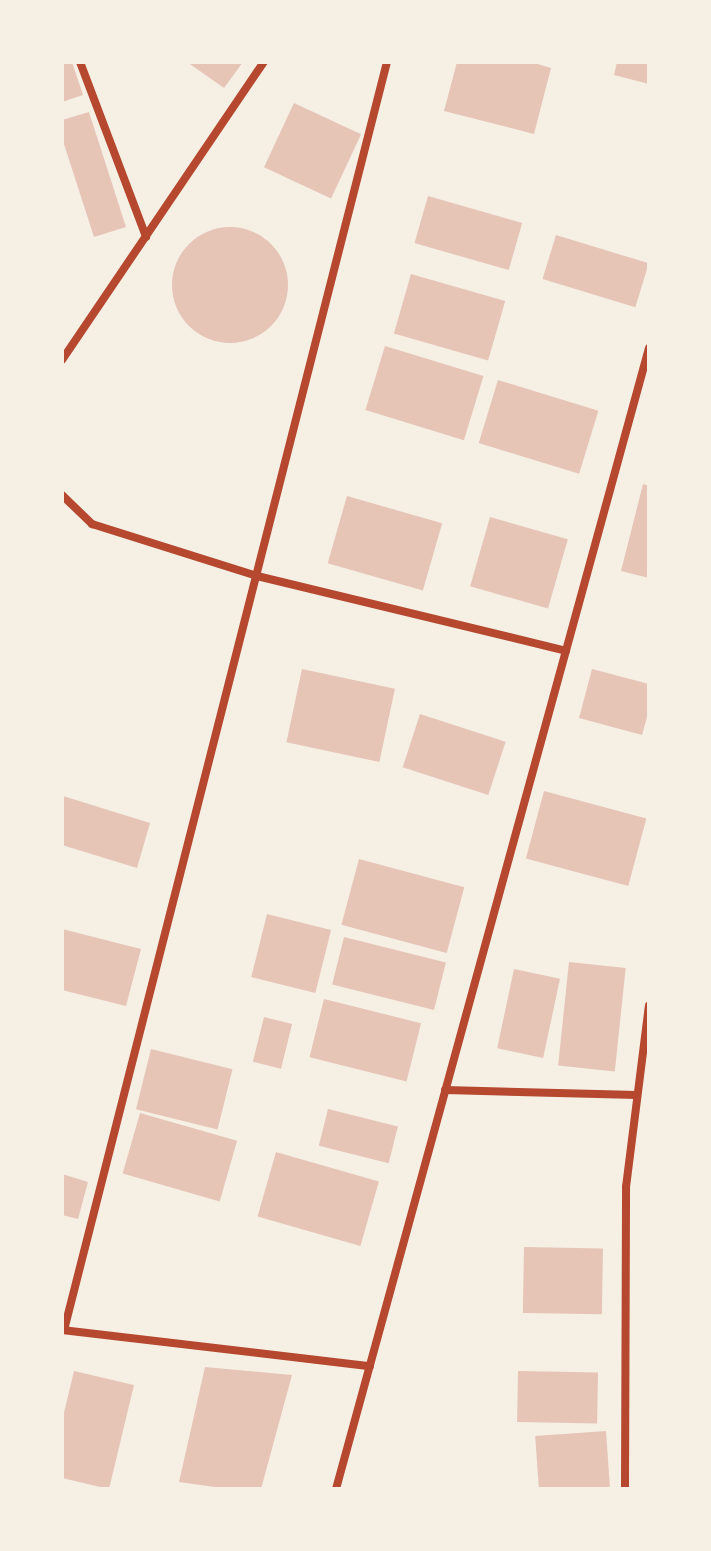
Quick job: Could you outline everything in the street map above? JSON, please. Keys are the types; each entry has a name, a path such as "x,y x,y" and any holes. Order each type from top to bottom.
{"street":[{"path":"80,62 146,237"},
{"path":"62,360 264,62"},
{"path":"370,1366 63,1330 387,62"},
{"path":"336,1489 649,348"},
{"path":"62,495 92,524 257,576 566,651"},
{"path":"625,1489 626,1187 649,1005"},
{"path":"445,1090 637,1095"}],"building":[{"path":"62,62 72,62 83,95 62,102"},
{"path":"187,62 243,62 224,88"},
{"path":"457,62 531,62 551,68 534,134 444,111"},
{"path":"617,62 649,62 649,84 614,75"},
{"path":"294,103 361,134 331,199 264,167"},
{"path":"89,112 126,227 94,237 62,138 62,120"},
{"path":"428,196 522,223 509,270 414,243"},
{"path":"230,227 252,231 271,244 284,263 288,285 284,307 271,326 252,339 230,343 208,339 189,326 176,307 172,285 176,263 189,244 208,231"},
{"path":"556,235 649,263 635,307 543,279"},
{"path":"411,274 505,301 488,361 394,334"},
{"path":"385,346 483,376 464,440 365,410"},
{"path":"498,380 598,411 579,474 479,443"},
{"path":"643,484 649,486 649,578 621,571"},
{"path":"347,496 442,523 423,591 328,563"},
{"path":"490,517 568,539 548,609 470,586"},
{"path":"302,669 395,689 379,762 286,742"},
{"path":"592,669 649,684 649,710 642,735 579,718"},
{"path":"420,714 506,742 488,795 403,767"},
{"path":"544,791 646,818 628,886 526,859"},
{"path":"63,796 150,823 137,868 62,845"},
{"path":"359,859 464,887 447,953 341,925"},
{"path":"267,914 331,930 315,993 251,977"},
{"path":"62,929 141,949 126,1006 62,990"},
{"path":"344,937 446,962 434,1010 332,985"},
{"path":"569,962 626,968 615,1071 558,1065"},
{"path":"514,969 560,979 543,1058 497,1048"},
{"path":"324,999 421,1023 407,1081 309,1057"},
{"path":"264,1017 292,1024 281,1069 253,1062"},
{"path":"151,1049 233,1069 218,1129 136,1109"},
{"path":"328,1109 398,1126 389,1163 319,1146"},
{"path":"140,1113 237,1141 220,1201 123,1174"},
{"path":"276,1152 379,1181 360,1246 258,1216"},
{"path":"62,1174 88,1182 78,1219 62,1215"},
{"path":"524,1247 603,1248 602,1314 523,1313"},
{"path":"205,1367 292,1375 261,1489 229,1489 179,1482"},
{"path":"74,1371 134,1385 109,1489 62,1478 62,1421"},
{"path":"518,1371 598,1372 597,1423 517,1422"},
{"path":"606,1431 610,1487 539,1489 535,1436"}]}
